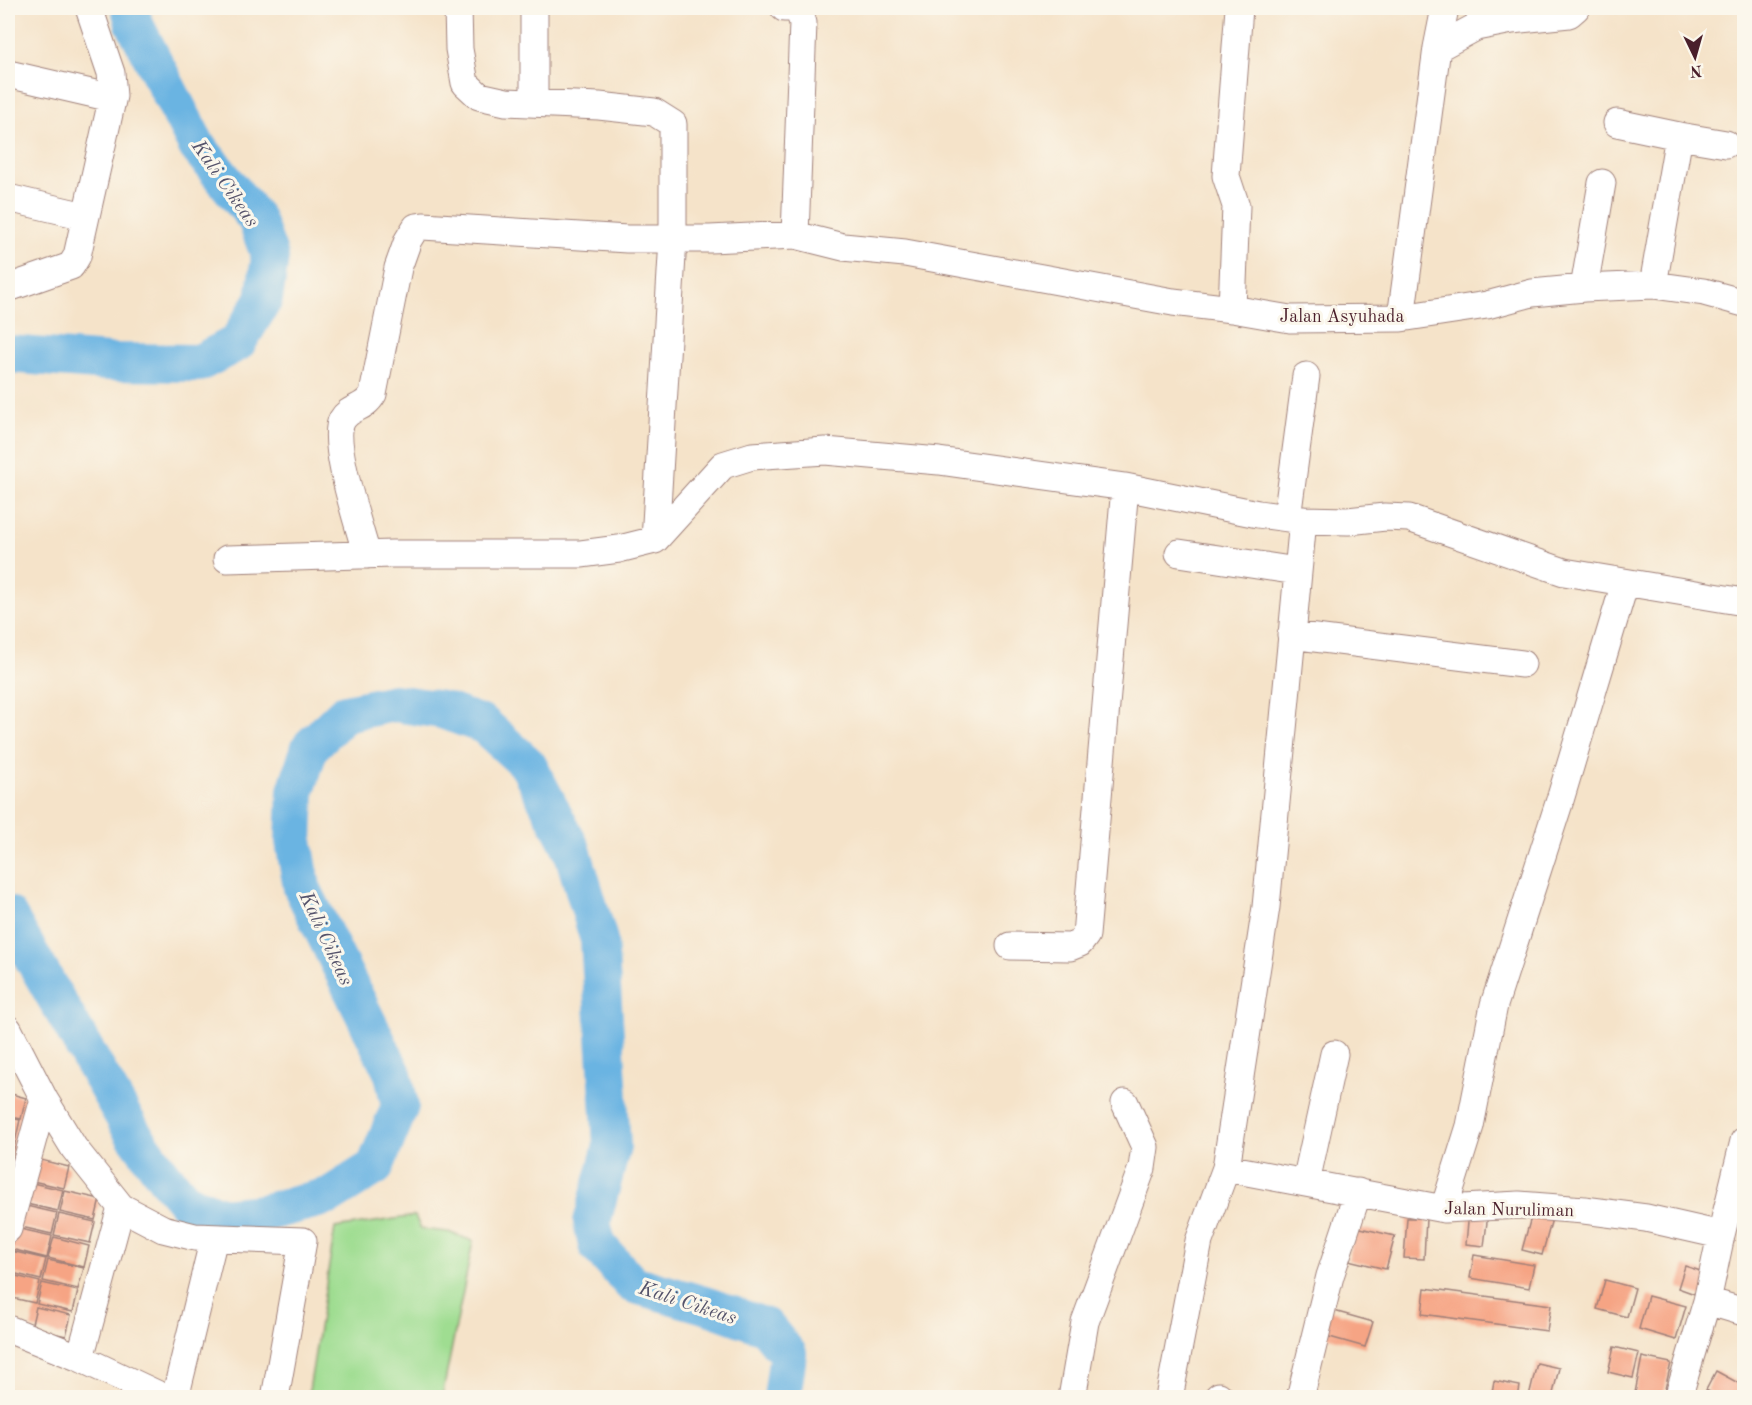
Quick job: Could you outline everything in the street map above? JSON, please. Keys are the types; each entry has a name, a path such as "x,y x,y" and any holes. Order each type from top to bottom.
{"street":[{"path":"8,288 71,266 77,256 111,98 111,73 89,8"},
{"path":"458,8 459,49 465,83 479,96 506,102 599,106 654,112 673,124 673,239 655,540"},
{"path":"534,8 534,103"},
{"path":"784,8 796,8 803,23 795,235"},
{"path":"1232,309 1236,206 1226,176 1239,8"},
{"path":"1401,318 1437,48 1445,8"},
{"path":"1437,48 1476,27 1512,20 1569,14 1576,8"},
{"path":"8,74 111,98"},
{"path":"1617,123 1726,144"},
{"path":"1653,285 1679,136"},
{"path":"1584,288 1602,183"},
{"path":"8,198 85,216"},
{"name":"Jalan Asyuhada","path":"367,555 342,461 341,421 348,412 368,403 373,394 398,268 408,240 416,227 673,239 795,235 843,247 905,253 1173,302 1290,319 1401,318 1487,305 1532,293 1653,285 1704,292 1744,303"},
{"path":"1169,1398 1199,1241 1226,1168 1266,907 1297,571 1295,519 1306,376"},
{"path":"227,559 367,555 581,554 619,549 655,540 723,465 752,456 825,451 939,461 1125,487 1258,514 1295,519 1409,518 1564,572 1744,602"},
{"path":"1010,946 1070,947 1080,942 1086,935 1125,487"},
{"path":"1179,554 1297,571"},
{"path":"1444,1209 1470,1126 1494,1005 1560,800 1625,583"},
{"path":"1291,635 1522,664"},
{"path":"8,1029 44,1099 74,1148 121,1206 163,1229 195,1237 303,1241 275,1398"},
{"path":"1306,1182 1334,1054"},
{"path":"8,1229 44,1099"},
{"path":"1072,1398 1085,1322 1142,1168 1145,1147 1125,1103"},
{"path":"1677,1398 1707,1301 1744,1141"},
{"name":"Jalan Nuruliman","path":"1226,1168 1444,1209 1519,1205 1584,1210 1646,1218 1721,1235"},
{"path":"1300,1398 1330,1276 1358,1192"},
{"path":"80,1358 121,1206"},
{"path":"175,1398 214,1238"},
{"path":"1707,1301 1744,1312"},
{"path":"8,1329 80,1358 165,1398"}],"green space":[{"path":"415,1216 421,1229 448,1232 473,1241 442,1397 308,1397 335,1228"}],"building":[{"path":"8,245 15,247 8,271"},
{"path":"8,1093 26,1098 21,1119 8,1116"},
{"path":"8,1117 20,1120 15,1142 8,1140"},
{"path":"8,1142 15,1143 10,1165 8,1164"},
{"path":"33,1158 69,1167 64,1188 28,1180"},
{"path":"28,1182 63,1190 58,1211 22,1203"},
{"path":"65,1191 100,1199 95,1220 60,1212"},
{"path":"22,1205 57,1213 52,1234 17,1226"},
{"path":"1533,1210 1553,1215 1542,1255 1522,1250"},
{"path":"1469,1211 1488,1214 1484,1246 1466,1244"},
{"path":"59,1214 95,1222 90,1243 54,1235"},
{"path":"1407,1218 1426,1218 1424,1259 1404,1258"},
{"path":"1356,1227 1395,1236 1386,1269 1348,1260"},
{"path":"16,1228 52,1236 47,1258 11,1249"},
{"path":"54,1237 89,1246 84,1267 48,1258"},
{"path":"11,1251 46,1259 41,1280 8,1272"},
{"path":"1474,1255 1534,1265 1529,1288 1470,1278"},
{"path":"48,1260 84,1268 78,1289 43,1281"},
{"path":"1685,1266 1710,1274 1703,1297 1678,1288"},
{"path":"8,1274 40,1282 35,1303 8,1297"},
{"path":"1605,1280 1635,1288 1627,1317 1597,1309"},
{"path":"42,1283 78,1291 73,1312 37,1304"},
{"path":"1425,1288 1551,1305 1547,1331 1422,1314"},
{"path":"1648,1296 1686,1306 1676,1340 1639,1329"},
{"path":"36,1307 71,1315 66,1336 31,1328"},
{"path":"1327,1309 1373,1322 1365,1347 1319,1334"},
{"path":"1614,1347 1639,1353 1633,1378 1608,1372"},
{"path":"1642,1357 1671,1363 1663,1398 1634,1398"},
{"path":"1537,1363 1559,1368 1552,1398 1529,1396"},
{"path":"1716,1371 1742,1385 1736,1398 1720,1398 1706,1390"},
{"path":"1494,1381 1520,1386 1518,1398 1491,1398"}],"waterway":[{"name":"Kali Cikeas","path":"8,354 108,362 199,363 237,343 264,299 270,257 256,219 197,146 134,23 130,8"},
{"name":"Kali Cikeas","path":"8,915 133,1133 185,1201 222,1217 263,1213 329,1196 375,1167 400,1106 393,1074 302,888 294,841 296,791 310,747 345,713 394,703 442,710 484,725 528,765 572,850 599,940 612,1146 592,1222 597,1245 632,1284 708,1306 766,1327 788,1354 782,1398"}]}
